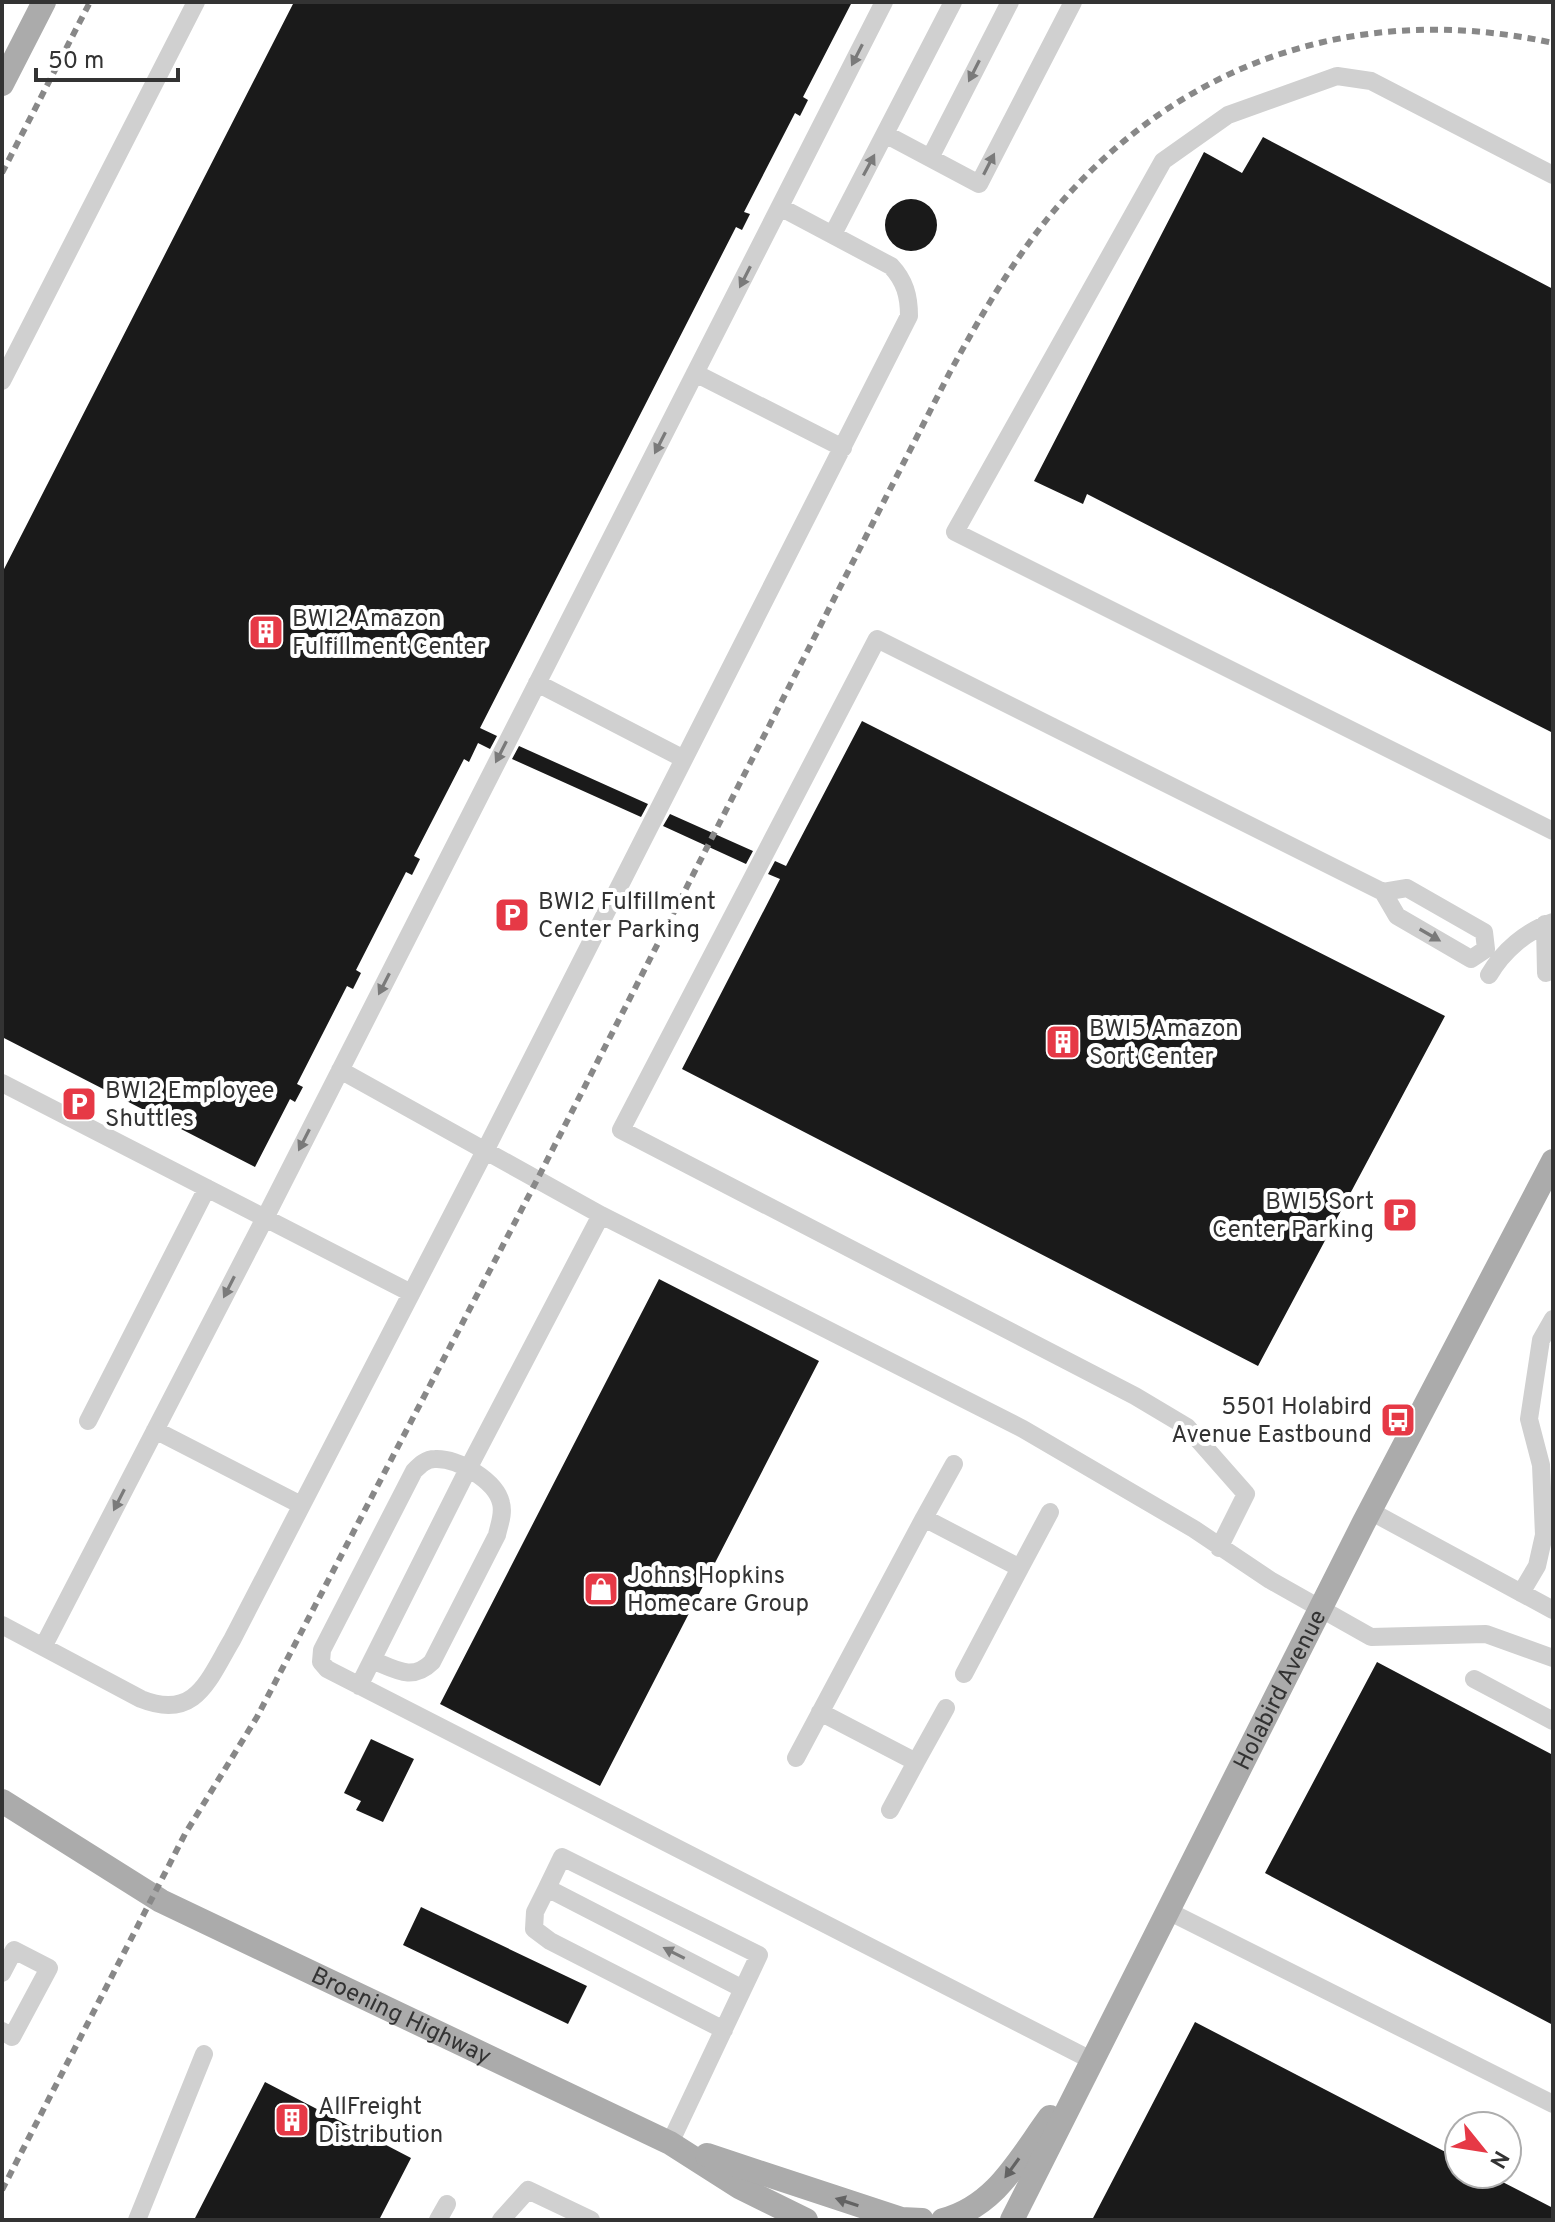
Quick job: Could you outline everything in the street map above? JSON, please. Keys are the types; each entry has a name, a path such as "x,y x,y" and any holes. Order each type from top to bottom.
{"main road":[{"path":"2,84 44,2"},
{"name":"Holabird Avenue","path":"1012,2220 1320,1608 1553,1161"},
{"name":"Broening Highway","path":"2,1801 161,1901 670,2143 739,2187 806,2220"},
{"path":"943,2220 962,2215 983,2203 1003,2181 1091,2060"},
{"path":"670,2143 901,2219 922,2220"}],"lane":[{"path":"2,381 196,2"},
{"path":"43,1647 884,2"},
{"path":"833,234 953,2"},
{"path":"930,158 1010,2"},
{"path":"885,134 979,184 1073,2"},
{"path":"1553,175 1371,81 1337,76 1228,115 1163,161 955,532 1553,831"},
{"path":"2,1625 154,1704 178,1706 201,1691 232,1640 905,326 909,307 904,282 891,266 780,207"},
{"path":"695,373 843,448"},
{"path":"1219,1548 1246,1494 1187,1427 1135,1396 621,1130 877,639 1383,892 1397,916 1471,959 1493,952 1549,923"},
{"path":"537,683 684,759"},
{"path":"1383,892 1407,888 1484,932 1493,952 1489,975"},
{"path":"1546,973 1549,923"},
{"path":"340,1070 601,1215 1023,1429 1371,1637 1486,1634 1553,1658"},
{"path":"2,1083 411,1293"},
{"path":"88,1421 207,1188"},
{"path":"359,1686 601,1215"},
{"path":"1521,1593 1537,1566 1544,1535 1547,1476 1529,1419 1541,1340 1553,1319"},
{"path":"155,1430 301,1505"},
{"path":"372,1660 412,1674 423,1671 432,1662 497,1535 502,1504 496,1492 469,1467 436,1458 424,1462 414,1471 322,1650 321,1662 327,1669 1091,2060"},
{"path":"796,1758 954,1464"},
{"path":"1370,1511 1553,1610"},
{"path":"964,1674 1050,1512"},
{"path":"924,1518 1020,1568"},
{"path":"1474,1679 1553,1721"},
{"path":"890,1810 946,1708"},
{"path":"820,1712 916,1762"},
{"path":"670,2143 724,2030 759,1955 562,1857 535,1912 534,1929 550,1941 724,2030"},
{"path":"547,1888 743,1989"},
{"path":"1168,1911 1553,2104"},
{"path":"2,2031 12,2037 49,1968 14,1950 4,1965"},
{"path":"137,2220 204,2054"},
{"path":"501,2220 528,2190 591,2220"}],"building":[{"name":"BWI2 Amazon Fulfillment Center","path":"294,2 852,2 803,97 808,100 800,116 795,113 744,212 750,214 742,230 736,227 480,728 497,736 490,749 478,743 469,762 464,759 414,856 420,859 412,875 406,872 356,970 361,973 353,989 347,986 297,1084 303,1087 295,1102 290,1099 255,1167 2,1037 2,573"},
{"path":"1263,137 1553,289 1553,733 1087,494 1083,504 1034,481 1204,152 1242,173"},
{"path":"911,199 929,207 937,225 929,243 911,251 893,243 885,225 893,207"},
{"name":"BWI5 Amazon Sort Center","path":"862,721 1445,1016 1258,1366 682,1069 780,879 768,874 775,861 786,866"},
{"path":"519,746 648,804 641,817 512,759"},
{"path":"670,814 753,851 746,864 663,826"},
{"path":"659,1279 819,1361 600,1786 440,1704"},
{"path":"1377,1662 1553,1755 1553,2025 1265,1873"},
{"path":"371,1739 414,1759 383,1822 356,1810 361,1801 344,1793"},
{"path":"421,1907 587,1986 568,2024 403,1945"},
{"path":"1195,2022 1443,2151 1443,2190 1518,2190 1553,2208 1553,2220 1092,2220"},
{"name":"AllFreight Distribution","path":"265,2082 411,2158 379,2220 194,2220"}],"railway":[{"path":"2,173 90,2"},
{"path":"2,2190 185,1834 257,1717 538,1178 950,372 1034,236 1098,164 1153,119 1212,83 1275,56 1341,38 1409,30 1480,32 1553,43"}],"place":[{"name":"BWI2 Amazon Fulfillment Center","path":"266,632"},
{"name":"BWI2 Fulfillment Center Parking","path":"512,915"},
{"name":"BWI5 Amazon Sort Center","path":"1063,1042"},
{"name":"BWI2 Employee Shuttles","path":"79,1104"},
{"name":"BWI5 Sort Center Parking","path":"1400,1215"},
{"name":"5501 Holabird Avenue Eastbound","path":"1398,1420"},
{"name":"Johns Hopkins Homecare Group","path":"601,1589"},
{"name":"AllFreight Distribution","path":"292,2120"}]}
